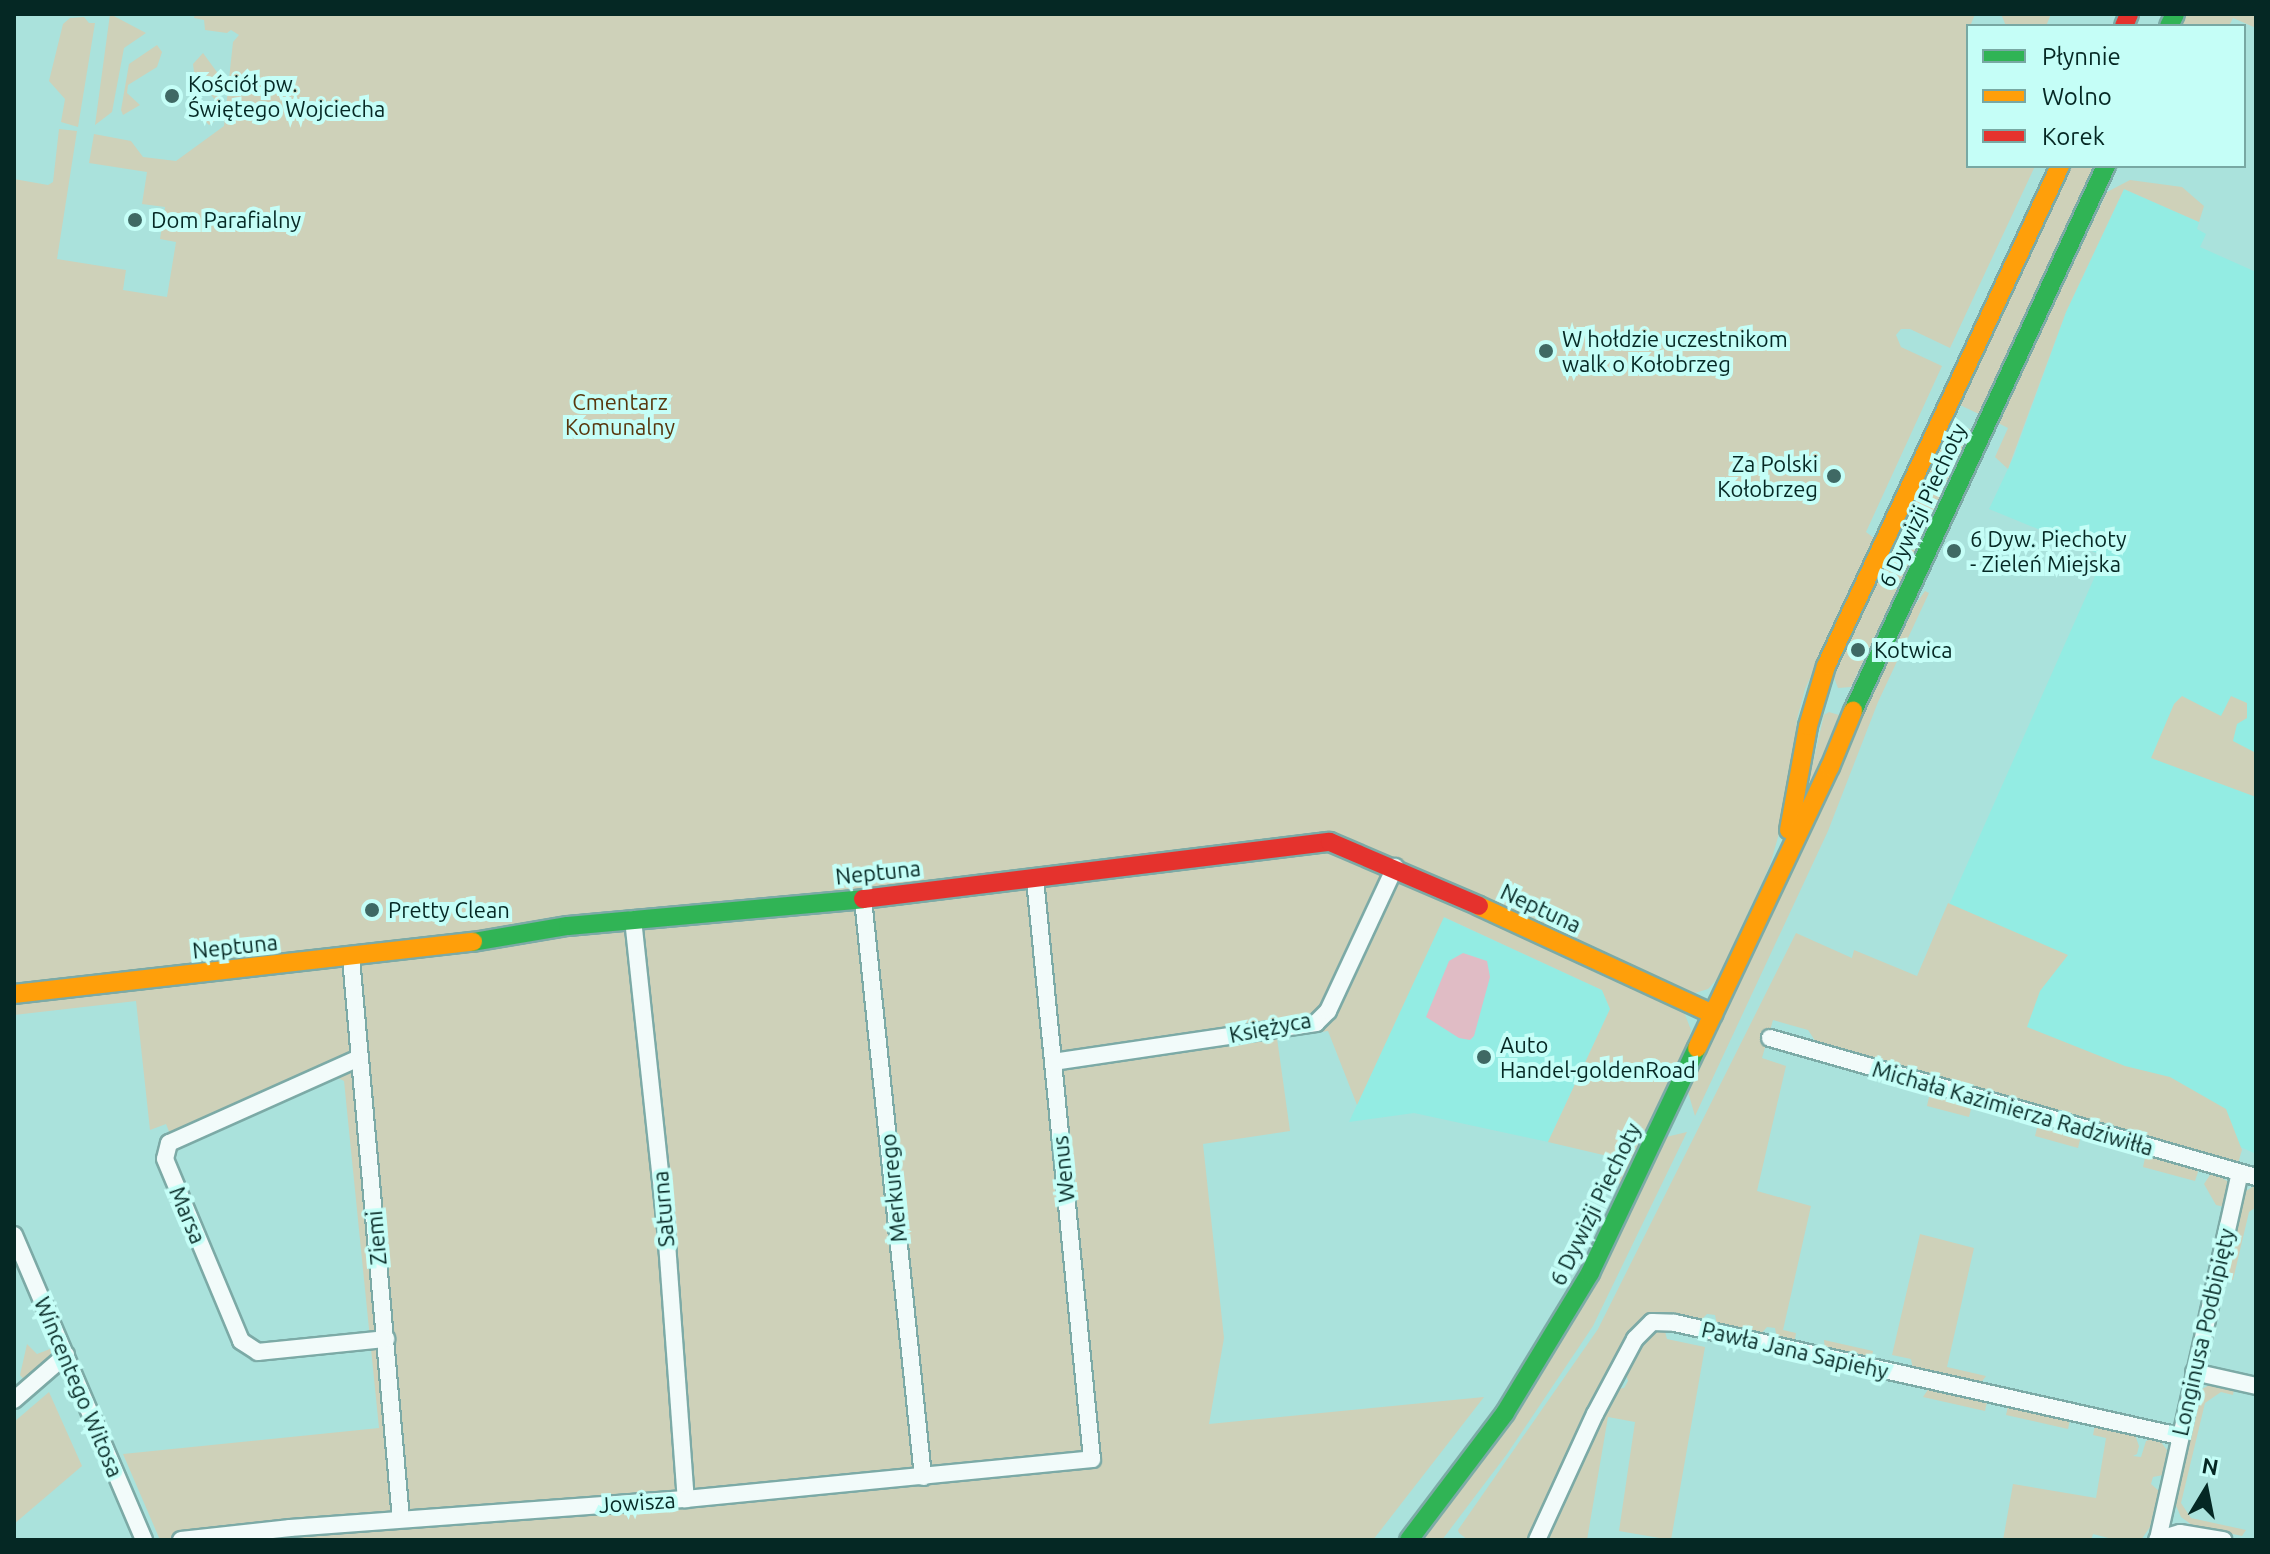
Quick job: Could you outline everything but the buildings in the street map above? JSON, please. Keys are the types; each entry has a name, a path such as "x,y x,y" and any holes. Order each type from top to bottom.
{"street":[{"name":"6 Dywizji Piechoty","path":"1783,864 1817,690 2059,168"},
{"name":"6 Dywizji Piechoty","path":"1409,1540 1489,1436 1569,1311 1713,1014 2105,168"},
{"path":"1817,690 1828,698 1855,705"},
{"name":"Neptuna","path":"14,994 351,958 633,919 863,899 1330,842 1395,867 1713,1014"},
{"name":"Księżyca","path":"1053,1062 1316,1023 1328,1011 1395,867"},
{"name":"Wenus","path":"1035,879 1092,1459"},
{"name":"Merkurego","path":"863,899 923,1477"},
{"name":"Saturna","path":"633,919 665,1216 686,1499"},
{"name":"Ziemi","path":"351,958 401,1519"},
{"name":"Michała Kazimierza Radziwiłła","path":"1770,1038 2248,1175"},
{"name":"Marsa","path":"359,1058 169,1143 165,1159 241,1341 258,1352 386,1339"},
{"name":"Longinusa Podbipięty","path":"2157,1540 2194,1372 2248,1175"},
{"name":"Wincentego Witosa","path":"14,1235 144,1540"},
{"name":"Pawła Jana Sapiehy","path":"1537,1540 1595,1414 1635,1339 1652,1322 1675,1323 2179,1436"},
{"path":"14,1400 66,1355"},
{"path":"2194,1372 2256,1386"},
{"name":"Jowisza","path":"181,1540 401,1519 686,1499 1092,1459"},
{"path":"2157,1540 2180,1533 2223,1540"}],"shaded area":[{"path":"2124,189 2199,222 2197,229 2206,234 2200,247 2256,272 2256,1154 1909,995 2104,556 1989,509 2014,456 2066,312"},
{"name":"Auto Handel-goldenRoad","path":"1443,917 1602,990 1610,1009 1548,1142 1414,1113 1349,1122"},
{"path":"1463,953 1487,961 1490,977 1474,1036 1470,1040 1459,1038 1426,1017 1449,961"}],"green space":[{"path":"110,14 146,33 124,48 112,112 95,125"},
{"name":"Cmentarz Komunalny","path":"195,14 1975,14 1971,24 1966,24 1966,168 2034,168 1950,348 1910,329 1901,329 1896,335 1901,347 1942,366 1866,532 1874,538 1805,689 1797,719 1789,799 1770,865 1718,978 1708,989 1695,993 1684,1012 1691,1030 1688,1043 1621,1183 1603,1188 1616,1158 1548,1142 1610,1009 1602,990 1444,917 1357,1105 1328,1031 1277,1038 1290,1131 1203,1144 1224,1338 1209,1424 1484,1397 1373,1540 160,1540 123,1454 379,1428 344,1081 332,1075 176,1149 166,1124 150,1130 136,1001 14,1015 14,179 48,185 53,182 59,129 77,131 57,259 126,270 123,290 167,297 176,242 160,239 165,207 142,204 147,172 89,163 94,134 131,141 143,157 176,161 224,126 233,42 239,35 231,30 227,33 205,30 204,20 194,18"},
{"path":"2001,14 2051,14 2047,24 2005,24"},
{"path":"2186,14 2256,14 2256,28 2233,18 2230,24 2182,24"},
{"path":"84,17 89,23 95,23 78,127 61,122 65,99 49,81 63,24 70,18"},
{"path":"157,45 162,52 157,67 128,85 127,93 140,105 123,115 121,110 129,64"},
{"path":"203,53 222,79 216,120 209,125 199,115 214,107 215,100 194,72 193,64"},
{"path":"2070,168 2093,168 1979,414 1960,405"},
{"path":"2130,180 2182,187 2204,206 2199,222 2124,189 2066,312 2008,469 1995,457 2008,428 1998,423 2107,192"},
{"path":"1952,421 1972,430 1851,687 1838,688 1833,675"},
{"path":"1925,591 1929,593 1878,702 1828,831 1695,1116 1688,1092 1908,615"},
{"path":"2182,696 2221,716 2231,696 2247,703 2247,718 2237,724 2233,741 2256,753 2256,797 2151,758 2174,704"},
{"path":"1829,712 1839,715 1813,785 1809,779 1824,715"},
{"path":"1948,903 2068,955 2040,991 2027,1027 2125,1066 2170,1077 2226,1109 2242,1150 2238,1163 1818,1045 1808,1030 1773,1020 1762,1058 1786,1066 1757,1191 1811,1206 1783,1330 1796,1333 1795,1339 1777,1339 1775,1328 1767,1327 1760,1335 1717,1325 1715,1315 1707,1314 1700,1321 1661,1313 1644,1319 1632,1331 1589,1411 1529,1540 1468,1540 1458,1530 1598,1329 1796,933 1852,958 1854,950 1917,976"},
{"path":"1935,1093 1967,1102 1971,1109 1969,1117 1927,1106 1929,1097"},
{"path":"2043,1124 2075,1133 2080,1140 2078,1148 2035,1136 2037,1128"},
{"path":"1687,1132 1593,1326 1507,1454 1442,1540 1421,1540 1666,1137"},
{"path":"2151,1155 2195,1167 2198,1172 2195,1181 2143,1167 2145,1158"},
{"path":"2212,1172 2227,1181 2229,1192 2225,1207 2216,1205 2204,1184"},
{"path":"2256,1185 2256,1207 2249,1212 2233,1280 2224,1278 2244,1192"},
{"path":"1920,1234 1974,1248 1947,1367 1986,1376 1980,1384 1913,1370 1911,1359 1892,1355"},
{"path":"1664,1328 1667,1339 1705,1347 1671,1540 1619,1531 1635,1422 1608,1417 1587,1540 1546,1540 1601,1417 1617,1389 1624,1388 1628,1381 1626,1374 1646,1336"},
{"path":"1824,1340 1873,1351 1872,1356 1867,1359 1825,1350"},
{"path":"27,1344 37,1354 50,1349 53,1358 25,1381 20,1375"},
{"path":"2211,1384 2234,1389 2233,1395 2221,1392 2205,1403 2181,1503 2191,1518 2246,1530 2242,1536 2192,1525 2181,1517 2174,1501 2197,1392"},
{"path":"1929,1388 1987,1402 1985,1411 1923,1397"},
{"path":"49,1392 82,1466 14,1524 14,1422"},
{"path":"2008,1406 2070,1420 2068,1429 2006,1415"},
{"path":"2095,1425 2135,1435 2139,1446 2137,1454 2133,1456 2141,1457 2146,1441 2152,1439 2160,1441 2167,1450 2163,1475 2153,1477 2151,1484 2159,1491 2150,1527 2141,1540 2116,1540 2093,1534 2091,1540 2003,1540 2013,1484 2096,1498 2106,1438 2093,1435"}],"traffic: fast":[{"path":"2170,24 2175,14"},
{"path":"1853,711 2105,168"},
{"path":"473,942 568,926 863,899"},
{"path":"1409,1540 1505,1413 1590,1273 1697,1048"}],"traffic: slow":[{"path":"1789,830 1808,726 1826,666 2059,168"},
{"path":"1697,1048 1830,767 1853,711"},
{"path":"1479,906 1713,1014"},
{"path":"14,994 473,942"}],"traffic: jam":[{"path":"2125,24 2129,14"},
{"path":"863,899 1330,842 1479,906"}],"place":[{"name":"Kościół pw. Świętego Wojciecha","path":"172,96"},
{"name":"Dom Parafialny","path":"135,220"},
{"name":"W hołdzie uczestnikom walk o Kołobrzeg","path":"1546,351"},
{"name":"Za Polski Kołobrzeg","path":"1834,476"},
{"name":"6 Dyw. Piechoty - Zieleń Miejska","path":"1954,551"},
{"name":"Kotwica","path":"1858,650"},
{"name":"Pretty Clean","path":"372,910"},
{"name":"Auto Handel-goldenRoad","path":"1484,1057"}]}
